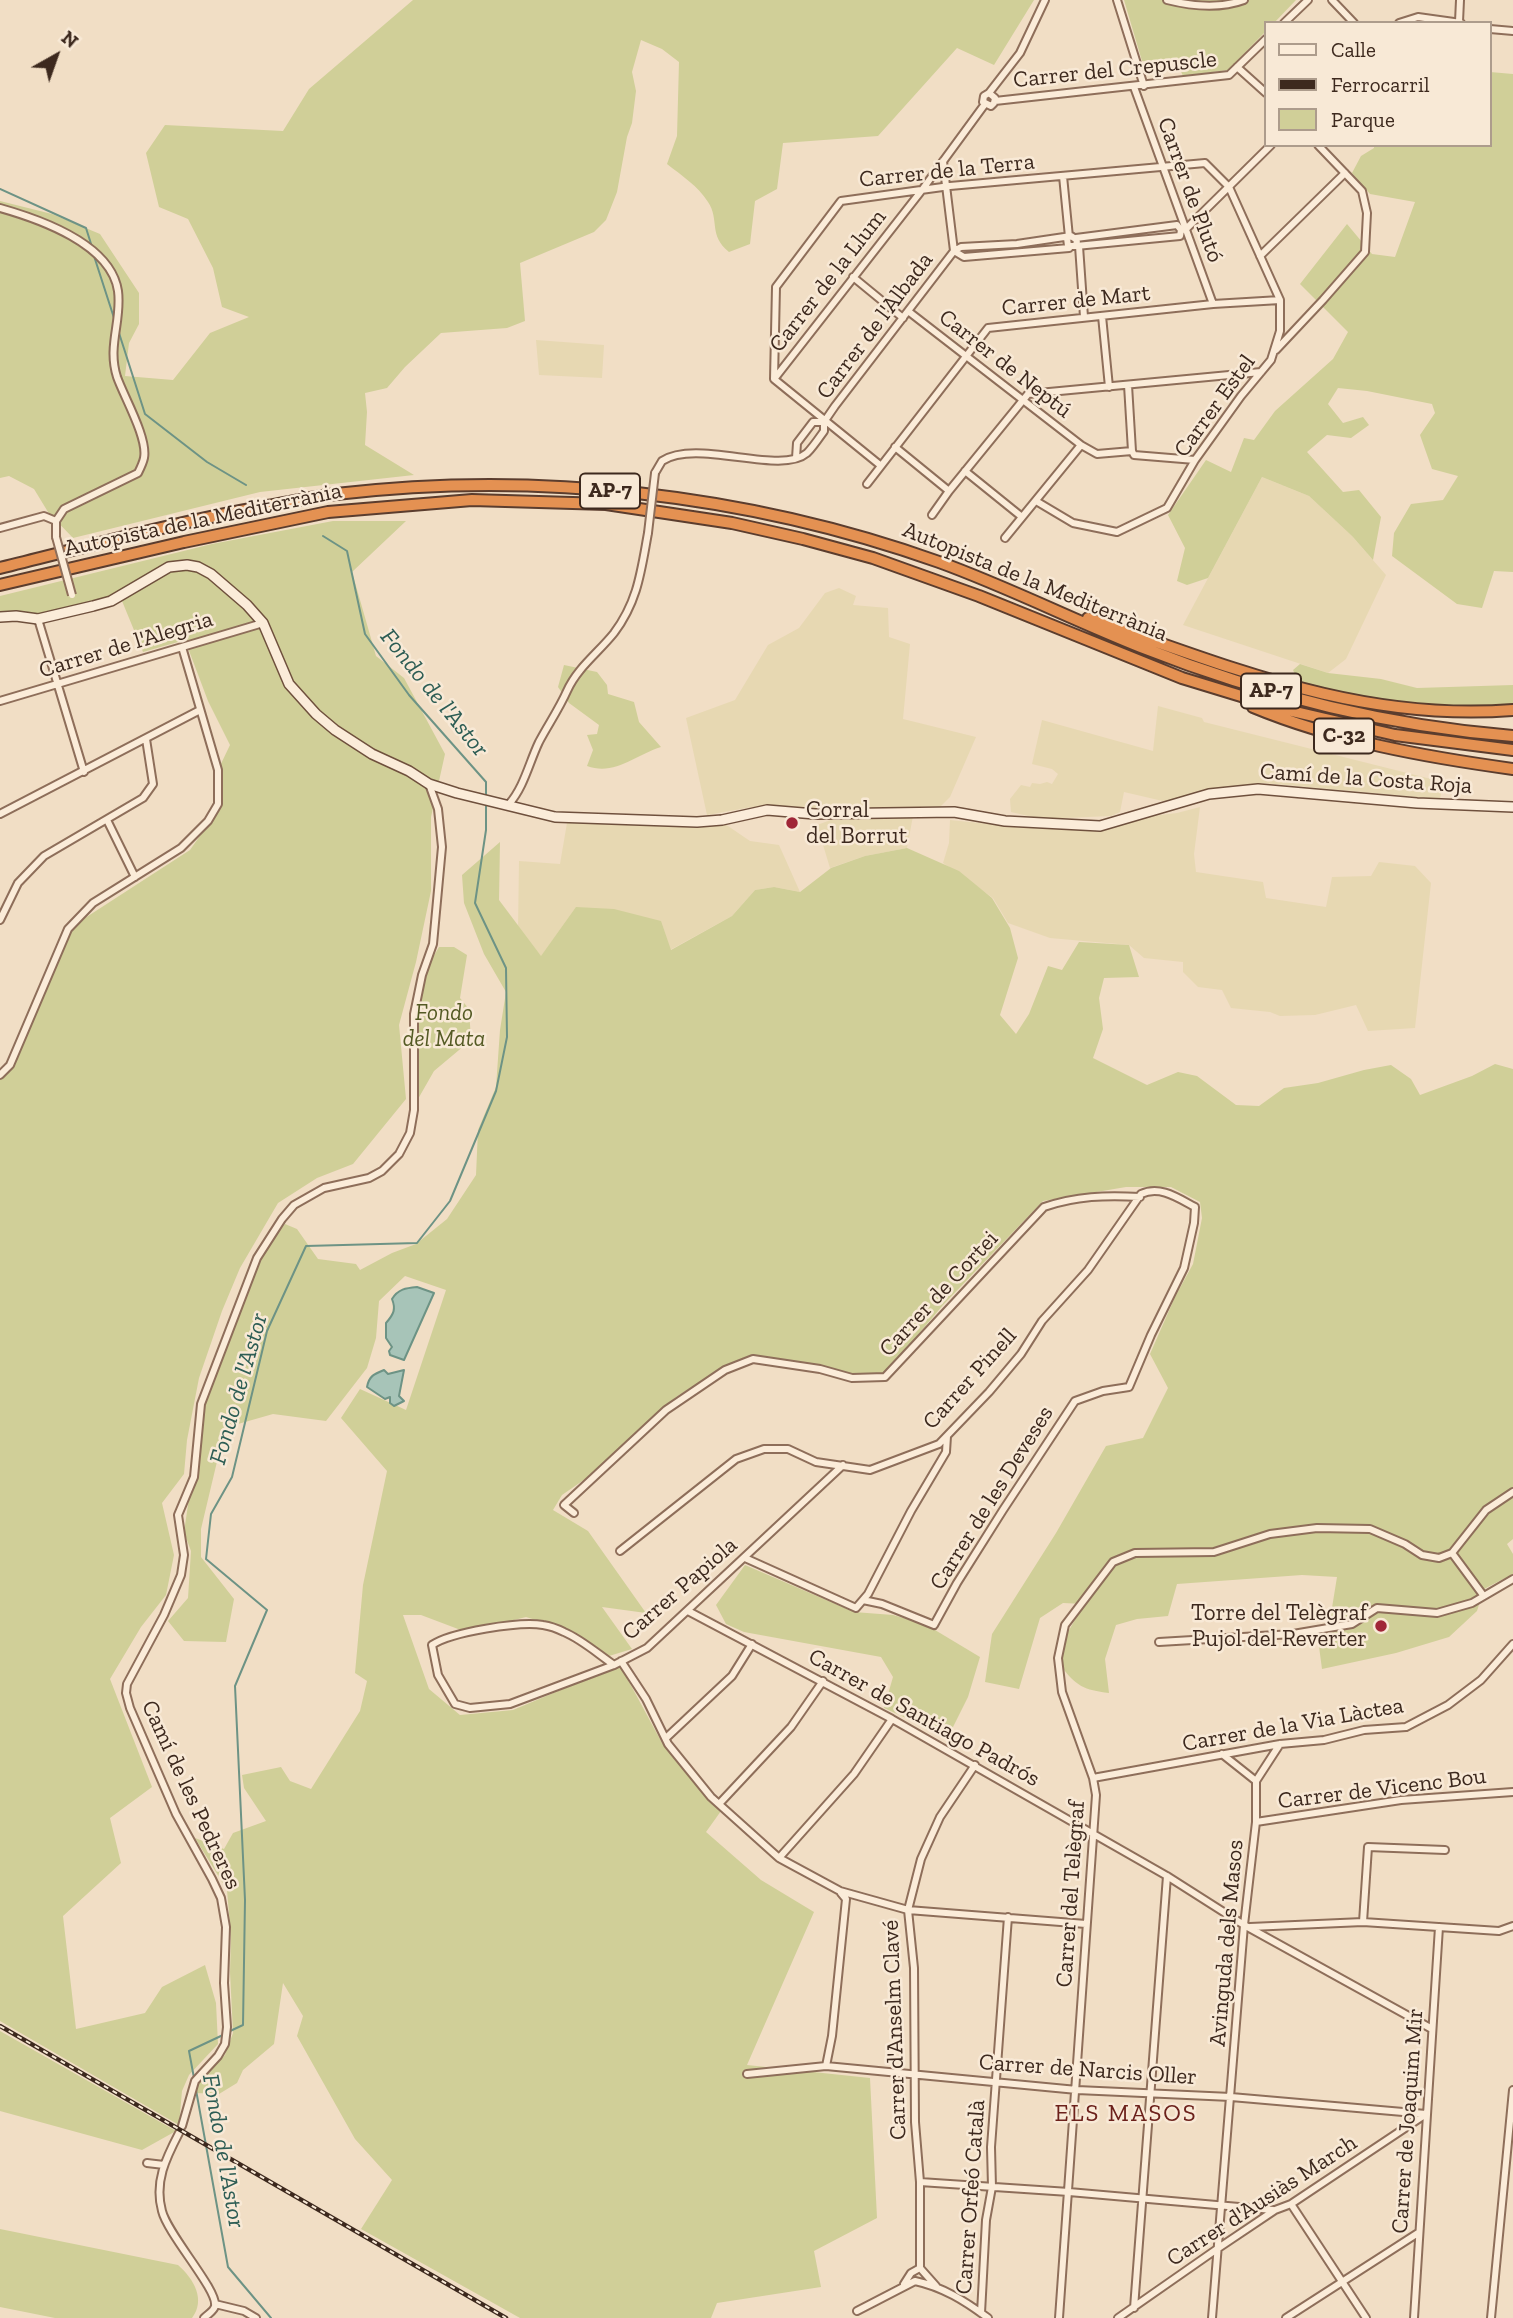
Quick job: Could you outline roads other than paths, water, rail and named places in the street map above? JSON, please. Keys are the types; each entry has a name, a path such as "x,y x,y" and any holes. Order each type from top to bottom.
{"highway":[{"name":"Autopista de la Mediterrània","path":"0,568 187,521 335,494 470,484 607,491 691,501 834,530 937,562 1042,602 1142,648 1283,695 1394,720 1513,736"},
{"name":"Autopista de la Mediterrània","path":"0,585 328,512 472,500 606,504 755,528 873,558 979,596 1182,678 1253,701 1335,722 1431,741 1513,750"},
{"name":"C-32","path":"1042,602 1216,664 1313,693 1406,708 1467,712 1513,710"},
{"name":"C-32","path":"1182,678 1283,719 1406,751 1513,769"}],"street":[{"path":"989,93 995,96 995,101 990,106 985,104 983,98 1020,53 1045,0"},
{"path":"1117,0 1144,86"},
{"path":"1167,0 1185,5 1206,5 1233,4 1244,0"},
{"path":"1286,21 1308,0"},
{"path":"1332,0 1352,21"},
{"path":"1460,0 1460,21"},
{"path":"1405,21 1418,17 1446,21"},
{"path":"1492,29 1513,31"},
{"name":"Carrer del Crepuscle","path":"995,101 1229,75 1264,41"},
{"path":"1237,66 1264,91"},
{"name":"Carrer de Plutó","path":"1135,87 1213,304"},
{"name":"Carrer de la Llum","path":"774,379 922,190 985,104"},
{"name":"Carrer de l'Albada","path":"954,251 964,257 1180,236 1184,229 1269,147"},
{"path":"1273,352 1365,252 1367,213 1362,191 1320,147"},
{"name":"Carrer de l'Albada","path":"943,162 954,251"},
{"name":"Carrer de la Terra","path":"774,379 776,287 841,201 948,187 1205,163 1229,187"},
{"path":"1260,256 1345,173"},
{"path":"1063,176 1084,317"},
{"name":"Carrer Estel","path":"1036,501 1073,523 1118,532 1167,508 1195,460 1271,360 1280,331 1280,300 1229,187"},
{"path":"0,208 57,227 80,241 107,266 118,290 112,355 117,376 139,429 145,456 138,473 64,509 56,521 56,537 77,610"},
{"name":"Carrer de l'Albada","path":"796,458 806,453 824,432 824,422 954,251 961,247 1177,225 1184,229"},
{"name":"Carrer de Neptú","path":"853,277 903,318"},
{"name":"Carrer de Mart","path":"867,484 988,328 1213,304 1280,300"},
{"name":"Carrer de Neptú","path":"908,311 967,354 1081,445"},
{"path":"1102,316 1109,387"},
{"path":"932,515 1028,394 1261,372"},
{"path":"774,379 880,465"},
{"path":"1128,385 1134,455 1195,460"},
{"name":"Carrer de l'Albada","path":"796,458 797,443 813,422 824,422"},
{"path":"1005,538 1081,445 1097,454 1132,451"},
{"path":"895,447 949,491"},
{"path":"509,804 519,793 540,740 562,705 568,688 614,632 631,606 639,586 655,474 662,461 678,455 745,457 786,462 796,458"},
{"path":"965,471 1022,517"},
{"path":"0,528 44,516 56,521"},
{"name":"Camí de la Costa Roja","path":"0,617 38,619 77,610 111,601 170,567 198,567 247,605 263,624 289,684 316,714 372,754 409,771 429,784 555,817 697,822 722,820 767,810 815,814 954,812 1005,821 1100,826 1209,794 1258,789 1417,803 1513,807"},
{"path":"38,619 84,772"},
{"name":"Carrer de l'Alegria","path":"0,701 263,624"},
{"path":"0,1075 10,1065 68,929 93,903 181,848 208,821 218,804 218,770 182,647"},
{"path":"0,814 200,710"},
{"path":"0,920 9,898 29,870 44,856 144,798 150,791 153,784 146,738"},
{"name":"Camí de les Pedreres","path":"182,2126 195,2081 218,2056 225,2044 226,1927 220,1898 212,1879 176,1814 130,1708 126,1693 127,1684 164,1615 181,1575 184,1555 178,1515 194,1477 201,1404 257,1258 294,1205 324,1188 369,1178 382,1171 399,1154 410,1133 414,1110 414,1014 419,985 433,944 442,846 438,809 429,784"},
{"path":"107,820 135,877"},
{"name":"Carrer Pinell","path":"620,1551 736,1459 764,1448 788,1449 816,1462 870,1470 939,1444 1021,1354 1042,1321 1088,1270 1140,1197 1149,1190"},
{"name":"Carrer de les Deveses","path":"863,1600 882,1604 934,1625 1040,1450 1075,1401 1103,1391 1129,1387 1184,1268 1194,1223 1195,1208 1170,1193 1149,1190"},
{"name":"Carrer de Cortei","path":"574,1513 564,1505 666,1410 725,1370 753,1359 820,1369 852,1378 885,1377 1044,1207 1066,1200 1105,1195 1140,1197"},
{"path":"745,1558 856,1608 882,1569 911,1511 946,1452 947,1436"},
{"name":"Carrer Papiola","path":"618,1663 567,1633 543,1625 469,1632 432,1645 438,1675 454,1704 470,1708 510,1704 618,1663 647,1648 843,1465"},
{"path":"1483,1595 1452,1553 1486,1510 1513,1492"},
{"name":"Carrer del Telègraf","path":"1059,2318 1096,1795 1093,1778 1062,1692 1058,1658 1065,1625 1113,1562 1135,1553 1214,1552 1270,1534 1317,1528 1370,1529 1405,1544 1422,1555 1439,1558 1452,1553"},
{"path":"1159,1642 1293,1634 1352,1624 1377,1608 1437,1613 1472,1603 1513,1579"},
{"name":"Carrer de Santiago Padrós","path":"688,1611 823,1681 975,1765 1167,1876 1246,1926 1432,2029"},
{"path":"666,1738 732,1676 752,1644"},
{"name":"Carrer de la Via Làctea","path":"1093,1778 1280,1744 1324,1740 1364,1730 1406,1727 1448,1705 1481,1681 1513,1644"},
{"path":"618,1663 646,1699 666,1738 719,1804 779,1858 840,1891 908,1910 1086,1924"},
{"path":"719,1804 791,1727 823,1681"},
{"path":"779,1858 854,1774 892,1719"},
{"path":"1222,1754 1256,1781 1280,1744"},
{"name":"Carrer d'Anselm Clavé","path":"920,2268 914,1968 908,1910 921,1859 940,1817 975,1765"},
{"name":"Avinguda dels Masos","path":"1212,2318 1256,1822 1256,1781"},
{"name":"Carrer de Vicenc Bou","path":"1256,1822 1401,1800 1513,1793"},
{"path":"1363,1922 1368,1847 1445,1850"},
{"path":"1134,2308 1167,1876"},
{"path":"826,2066 832,2036 846,1899 840,1891"},
{"name":"Carrer Orfeó Català","path":"981,2313 986,2220 992,2187 991,2147 1007,1917"},
{"path":"1246,1926 1363,1922 1499,1931 1513,1926"},
{"name":"Carrer de Joaquim Mir","path":"1414,2318 1439,1927"},
{"name":"Carrer de Narcis Oller","path":"747,2074 826,2066 1077,2090 1230,2097 1426,2114"},
{"path":"1491,2318 1513,2090"},
{"name":"Carrer d'Ausiàs March","path":"1118,2318 1275,2210 1291,2204 1426,2114"},
{"path":"179,2133 164,2165 159,2187 161,2210 178,2244 214,2294 213,2309 204,2318"},
{"path":"148,2163 164,2165"},
{"path":"920,2182 1275,2210"},
{"path":"1291,2204 1366,2318"},
{"path":"1286,2318 1418,2232"},
{"path":"903,2286 911,2273 920,2268 936,2286 988,2318"},
{"path":"857,2311 915,2281 936,2286"},
{"path":"215,2304 244,2311 256,2318"}],"waterway":[{"name":"Fondo de l'Astor","path":"0,189 86,228 92,247"},
{"name":"Fondo de l'Astor","path":"94,256 115,321"},
{"name":"Fondo de l'Astor","path":"119,333 145,414 207,462 246,485"},
{"name":"Fondo de l'Astor","path":"323,536 347,551 365,634 409,695 486,782 486,795"},
{"name":"Fondo de l'Astor","path":"228,2032 243,2025 245,1900 235,1686 267,1610 206,1559 211,1514 232,1477 267,1331 306,1246 417,1243 450,1201 496,1091 507,1037 506,968 475,903 486,830 486,804"},
{"name":"Fondo de l'Astor","path":"194,2078 189,2051 223,2035"},
{"name":"Fondo de l'Astor","path":"196,2090 228,2267 271,2318"}],"railway":[{"path":"0,2026 506,2318"}],"place":[{"name":"Corral del Borrut","path":"792,823"},
{"name":"Torre del Telègraf Pujol del Reverter","path":"1381,1626"}],"district":[{"name":"ELS MASOS","path":"1126,2114"}],"park label":[{"name":"Fondo del Mata","path":"444,1026"}]}
